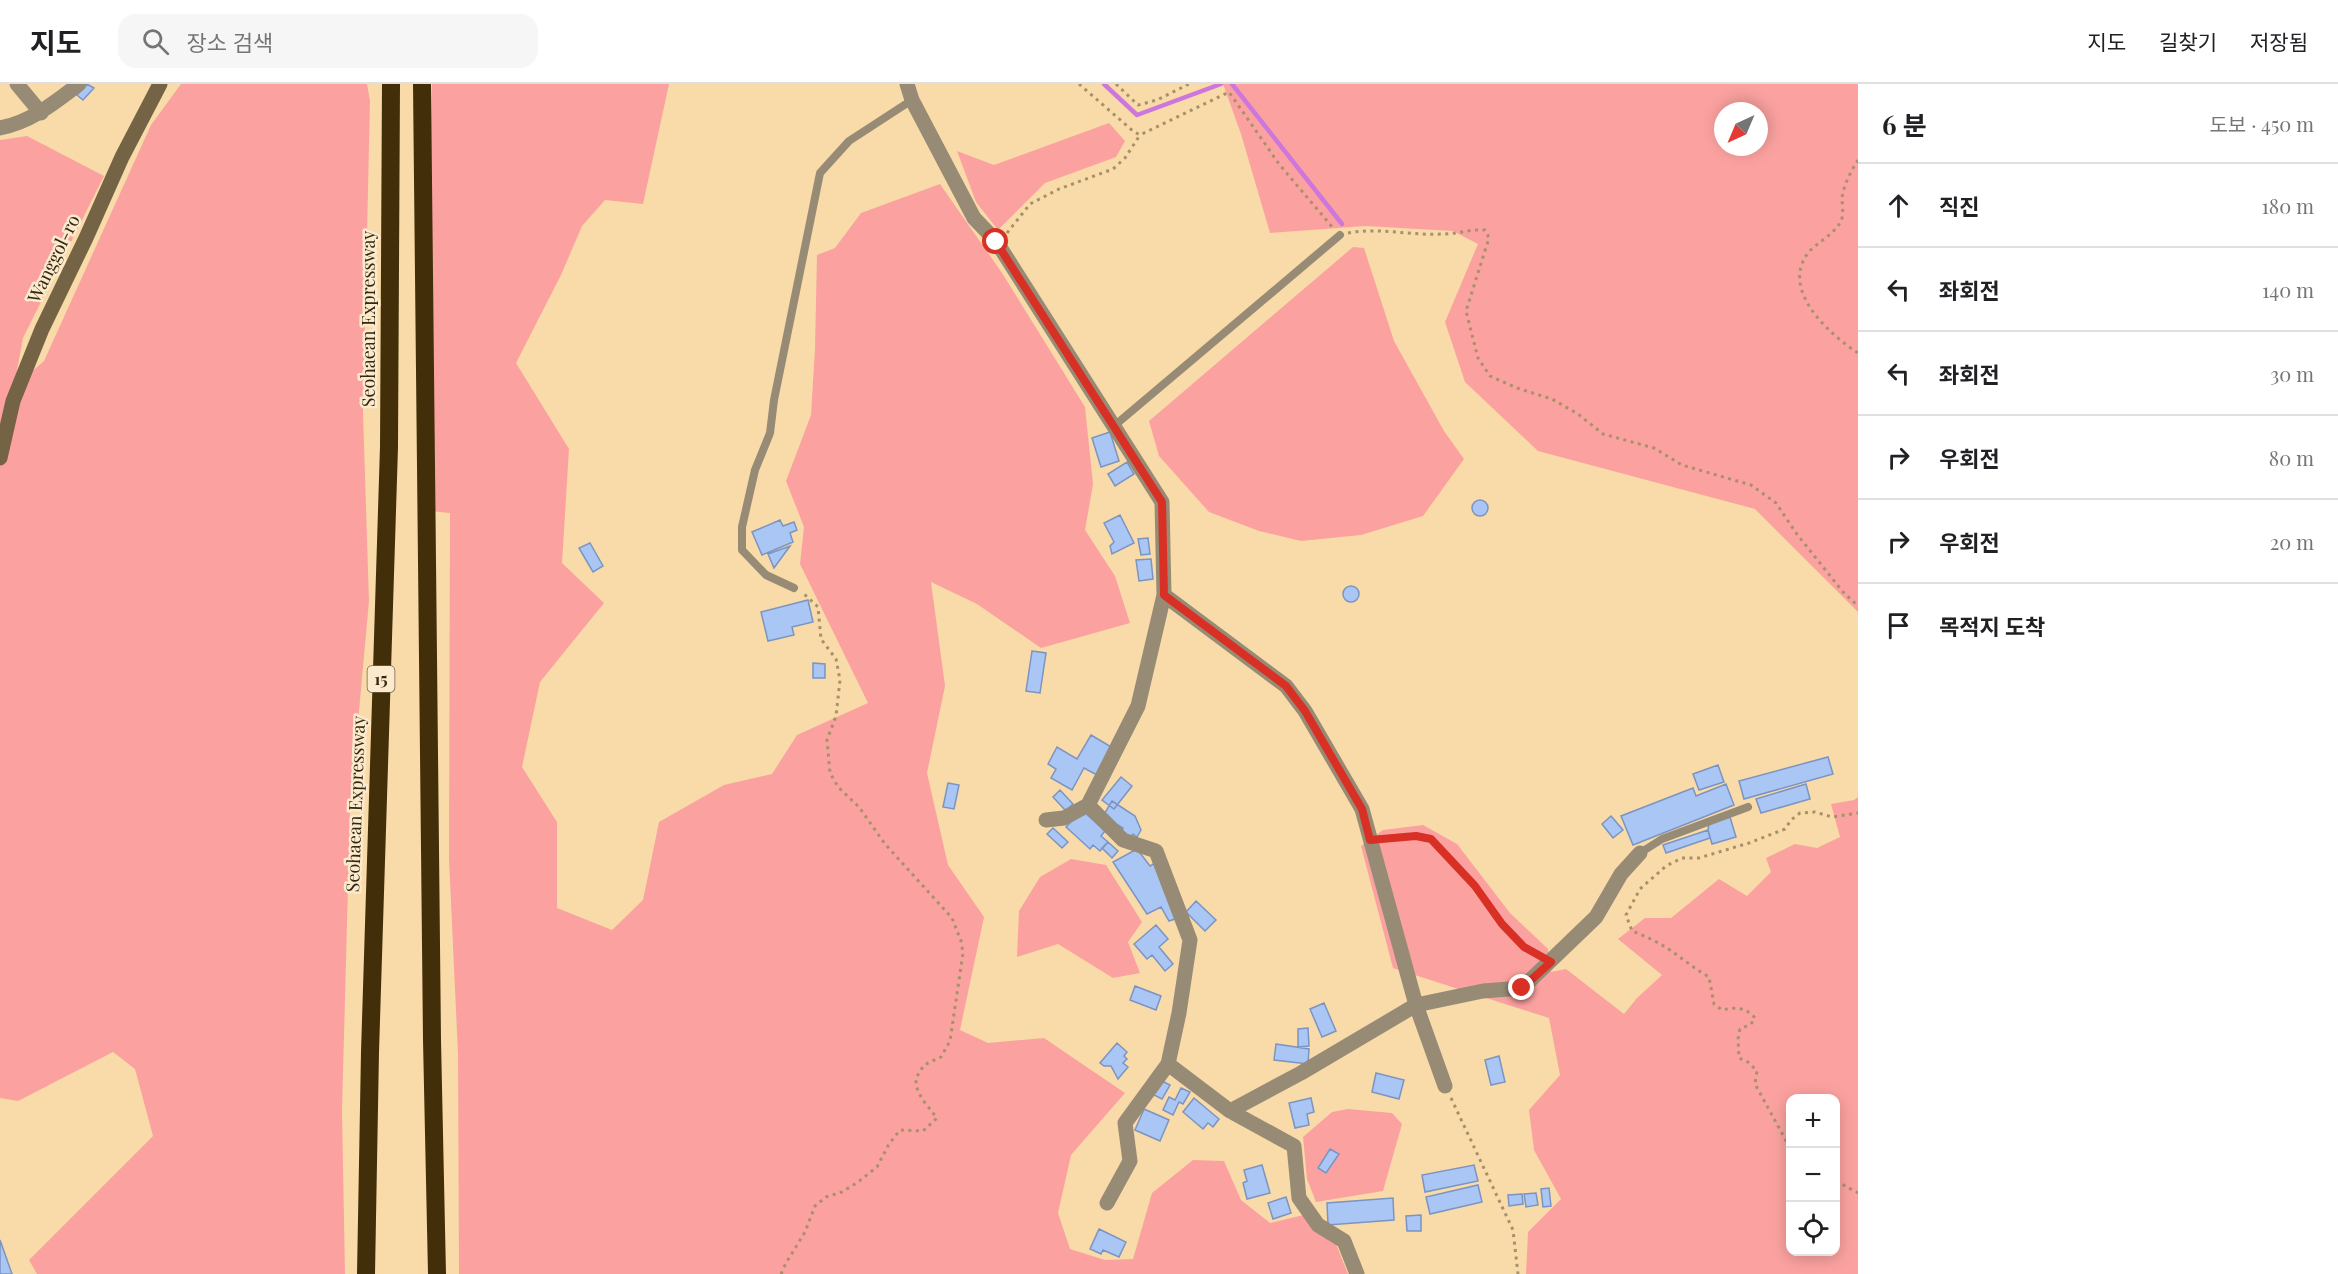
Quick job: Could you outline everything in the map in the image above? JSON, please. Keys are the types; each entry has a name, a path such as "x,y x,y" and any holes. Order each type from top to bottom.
{"highway":[{"name":"Seohaean Expressway","path":"366,1274 369,1052 389,447 391,84"},
{"path":"422,84 432,1040 437,1274"}],"main road":[{"name":"Wanggol-ro","path":"0,458 13,401 42,329 122,157 160,84"}],"street":[{"path":"17,84 41,112"},
{"path":"0,128 12,126 41,112 79,84"},
{"path":"907,84 912,100 974,218 996,242 1162,502 1164,595 1138,706 1088,805 1064,818 1046,820"},
{"path":"1164,595 1286,686 1305,711 1362,809 1416,1005 1445,1086"},
{"path":"1088,805 1123,840 1156,851 1191,940 1168,1064 1125,1123 1130,1161 1107,1203"},
{"path":"1230,1111 1301,1073 1416,1005 1484,991 1522,988 1596,917 1621,874 1640,853"},
{"path":"1168,1064 1230,1111 1294,1146 1299,1198 1318,1225 1344,1241 1357,1274"}],"lane":[{"path":"794,588 766,575 742,550 742,527 755,470 770,433 774,400 820,173 849,141 912,100"},
{"path":"1114,426 1340,235"},
{"path":"1640,853 1662,839 1748,807"}],"path":[{"path":"1079,84 1140,135"},
{"path":"1116,84 1138,105 1157,100 1189,84"},
{"path":"996,242 1008,232 1030,204 1059,189 1113,169 1125,158 1140,135 1229,92 1279,164 1340,235 1364,230 1443,234 1473,229 1485,230 1489,238 1466,311 1478,358 1490,376 1516,388 1552,399 1578,414 1604,434 1654,448 1682,465 1751,485 1776,503 1836,584 1858,606"},
{"path":"1858,160 1850,172 1842,196 1842,220 1808,254 1798,279 1803,297 1821,321 1858,353"},
{"path":"782,1274 805,1232 815,1206 826,1197 842,1192 858,1182 877,1167 889,1144 900,1130 923,1131 937,1118 922,1099 915,1078 924,1065 941,1057 950,1041 963,952 952,918 885,844 859,807 838,788 830,773 827,740 836,716 840,680 836,659 821,639 818,607 800,590 794,588"},
{"path":"1786,1139 1755,1084 1757,1071 1748,1062 1738,1058 1740,1029 1751,1024 1755,1018 1749,1011 1734,1008 1722,1010 1714,1004 1709,977 1686,964 1656,941 1632,931 1626,915 1640,889 1666,866 1682,858 1699,858 1785,829 1800,813 1815,812 1832,817 1858,813"},
{"path":"1370,840 1416,836 1431,839 1475,886 1502,924 1524,947 1551,962"},
{"path":"1445,1086 1513,1230 1518,1274"},
{"path":"1840,1183 1858,1193"}],"shaded area":[{"path":"181,84 367,84 370,101 363,413 369,601 350,810 342,1111 345,1274 37,1274 29,1260 153,1136 135,1069 113,1052 18,1101 0,1098 0,140 27,136 104,176 23,338 14,387 44,361 151,125"},
{"path":"432,84 669,84 643,204 605,200 582,226 561,275 516,363 569,449 562,563 604,603 540,682 522,767 557,822 557,908 612,930 643,900 659,822 724,785 772,774 797,735 868,703 800,564 804,527 786,481 811,415 817,255 835,248 861,213 940,184 1002,273 1085,407 1093,484 1085,530 1115,576 1130,623 1041,648 977,604 931,582 945,686 927,773 948,865 984,917 960,1030 988,1043 1044,1038 1125,1093 1071,1155 1058,1213 1070,1249 1105,1260 1133,1259 1152,1193 1193,1160 1224,1161 1241,1200 1270,1223 1308,1214 1336,1244 1348,1274 459,1274 458,1054 449,859 450,513 430,511 428,225"},
{"path":"1223,84 1858,84 1858,612 1755,509 1538,451 1465,382 1445,322 1478,244 1453,231 1365,226 1270,233 1241,134"},
{"path":"1109,123 1125,141 1116,157 1045,183 998,230 976,202 957,151 994,165"},
{"path":"1353,247 1364,248 1394,341 1444,431 1464,459 1423,516 1361,535 1301,541 1259,531 1209,512 1159,456 1149,421"},
{"path":"1858,797 1858,1274 1526,1274 1528,1232 1561,1199 1534,1150 1529,1110 1560,1075 1549,1018 1393,968 1361,846 1383,830 1423,825 1457,844 1510,913 1548,949 1551,972 1566,969 1624,1014 1637,998 1662,975 1618,939 1645,918 1671,918 1719,879 1747,896 1771,872 1766,858 1795,844 1817,848 1840,837 1831,804 1854,800"},
{"path":"1071,859 1106,865 1142,922 1128,942 1140,973 1113,978 1058,944 1017,957 1019,911 1040,877"},
{"path":"1348,1109 1392,1113 1402,1124 1383,1191 1316,1202 1307,1179 1303,1137 1332,1112"}],"building":[{"path":"87,84 94,88 83,100 77,95"},
{"path":"1110,432 1119,461 1101,467 1092,438"},
{"path":"1127,462 1134,474 1115,486 1108,474"},
{"path":"1477,500 1483,500 1488,508 1486,514 1477,516 1472,511 1472,505"},
{"path":"1120,515 1134,543 1112,554 1110,546 1114,542 1104,523"},
{"path":"780,520 783,526 794,522 797,530 790,533 793,542 762,555 752,532"},
{"path":"1148,538 1150,554 1141,555 1138,539"},
{"path":"590,543 603,566 593,572 579,548"},
{"path":"790,546 774,568 768,554"},
{"path":"1151,559 1153,579 1139,581 1136,560"},
{"path":"1351,586 1359,594 1351,602 1343,594"},
{"path":"808,600 813,622 792,627 794,635 768,641 761,612"},
{"path":"1032,651 1046,653 1040,693 1026,691"},
{"path":"813,663 825,664 825,678 813,678"},
{"path":"1091,735 1113,748 1097,775 1084,768 1072,790 1051,778 1056,769 1048,764 1057,747 1077,759"},
{"path":"1828,757 1833,774 1744,799 1739,781"},
{"path":"1718,765 1724,782 1699,790 1693,774"},
{"path":"1121,777 1132,786 1114,809 1102,800"},
{"path":"948,783 959,785 954,809 943,807"},
{"path":"1726,784 1734,805 1633,845 1621,816 1693,788 1696,796"},
{"path":"1806,784 1810,799 1761,813 1756,799"},
{"path":"1060,790 1073,804 1066,811 1053,797"},
{"path":"1112,801 1135,816 1141,830 1137,837 1133,834 1130,838 1121,832 1123,828 1103,816"},
{"path":"1082,810 1105,831 1101,836 1108,842 1100,851 1093,845 1090,849 1066,827"},
{"path":"1611,816 1623,830 1613,838 1602,824"},
{"path":"1730,817 1736,837 1712,844 1708,830 1709,823"},
{"path":"1053,828 1068,842 1062,848 1047,834"},
{"path":"1708,830 1710,838 1666,853 1663,845"},
{"path":"1108,842 1118,851 1112,858 1102,848"},
{"path":"1137,849 1150,866 1155,863 1178,918 1169,921 1161,907 1147,914 1113,862"},
{"path":"1196,901 1216,920 1205,931 1186,912"},
{"path":"1156,925 1168,939 1159,947 1173,964 1165,971 1152,955 1147,959 1134,944"},
{"path":"1135,986 1161,996 1156,1010 1130,1000"},
{"path":"1324,1003 1336,1031 1322,1037 1310,1009"},
{"path":"1308,1028 1309,1046 1298,1047 1298,1029"},
{"path":"1117,1043 1127,1052 1124,1056 1127,1059 1123,1063 1128,1067 1118,1079 1111,1066 1104,1066 1100,1063"},
{"path":"1276,1044 1309,1049 1308,1064 1274,1060"},
{"path":"1499,1056 1505,1082 1491,1085 1485,1060"},
{"path":"1376,1073 1404,1080 1399,1099 1372,1092"},
{"path":"1162,1081 1170,1085 1162,1099 1154,1095"},
{"path":"1181,1088 1190,1092 1183,1104 1179,1102 1173,1115 1163,1110 1169,1097 1175,1100"},
{"path":"1194,1098 1219,1119 1213,1127 1208,1123 1203,1129 1183,1112"},
{"path":"1311,1098 1314,1112 1307,1114 1309,1125 1295,1128 1289,1103"},
{"path":"1144,1109 1169,1120 1160,1141 1135,1130"},
{"path":"1330,1149 1339,1154 1326,1173 1318,1168"},
{"path":"1262,1165 1270,1193 1247,1199 1243,1183 1247,1181 1244,1170"},
{"path":"1474,1165 1478,1181 1425,1192 1422,1175"},
{"path":"1478,1185 1482,1202 1430,1214 1426,1197"},
{"path":"1549,1188 1551,1206 1543,1207 1541,1189"},
{"path":"1536,1193 1538,1205 1526,1207 1524,1194"},
{"path":"1522,1194 1523,1204 1509,1206 1508,1195"},
{"path":"1286,1197 1291,1213 1273,1219 1268,1203"},
{"path":"1393,1198 1394,1220 1328,1225 1327,1203"},
{"path":"1421,1215 1421,1231 1407,1231 1406,1216"},
{"path":"1099,1229 1126,1242 1119,1257 1103,1250 1101,1254 1090,1249"},
{"path":"0,1240 12,1274 0,1274"}],"waterway":[{"path":"1104,84 1137,115 1221,84"},
{"path":"1232,84 1342,224"}],"route":[{"path":"996,242 1162,502 1164,595 1286,686 1305,711 1362,809 1370,840 1416,836 1431,839 1475,886 1502,924 1524,947 1551,962 1522,988"}]}
